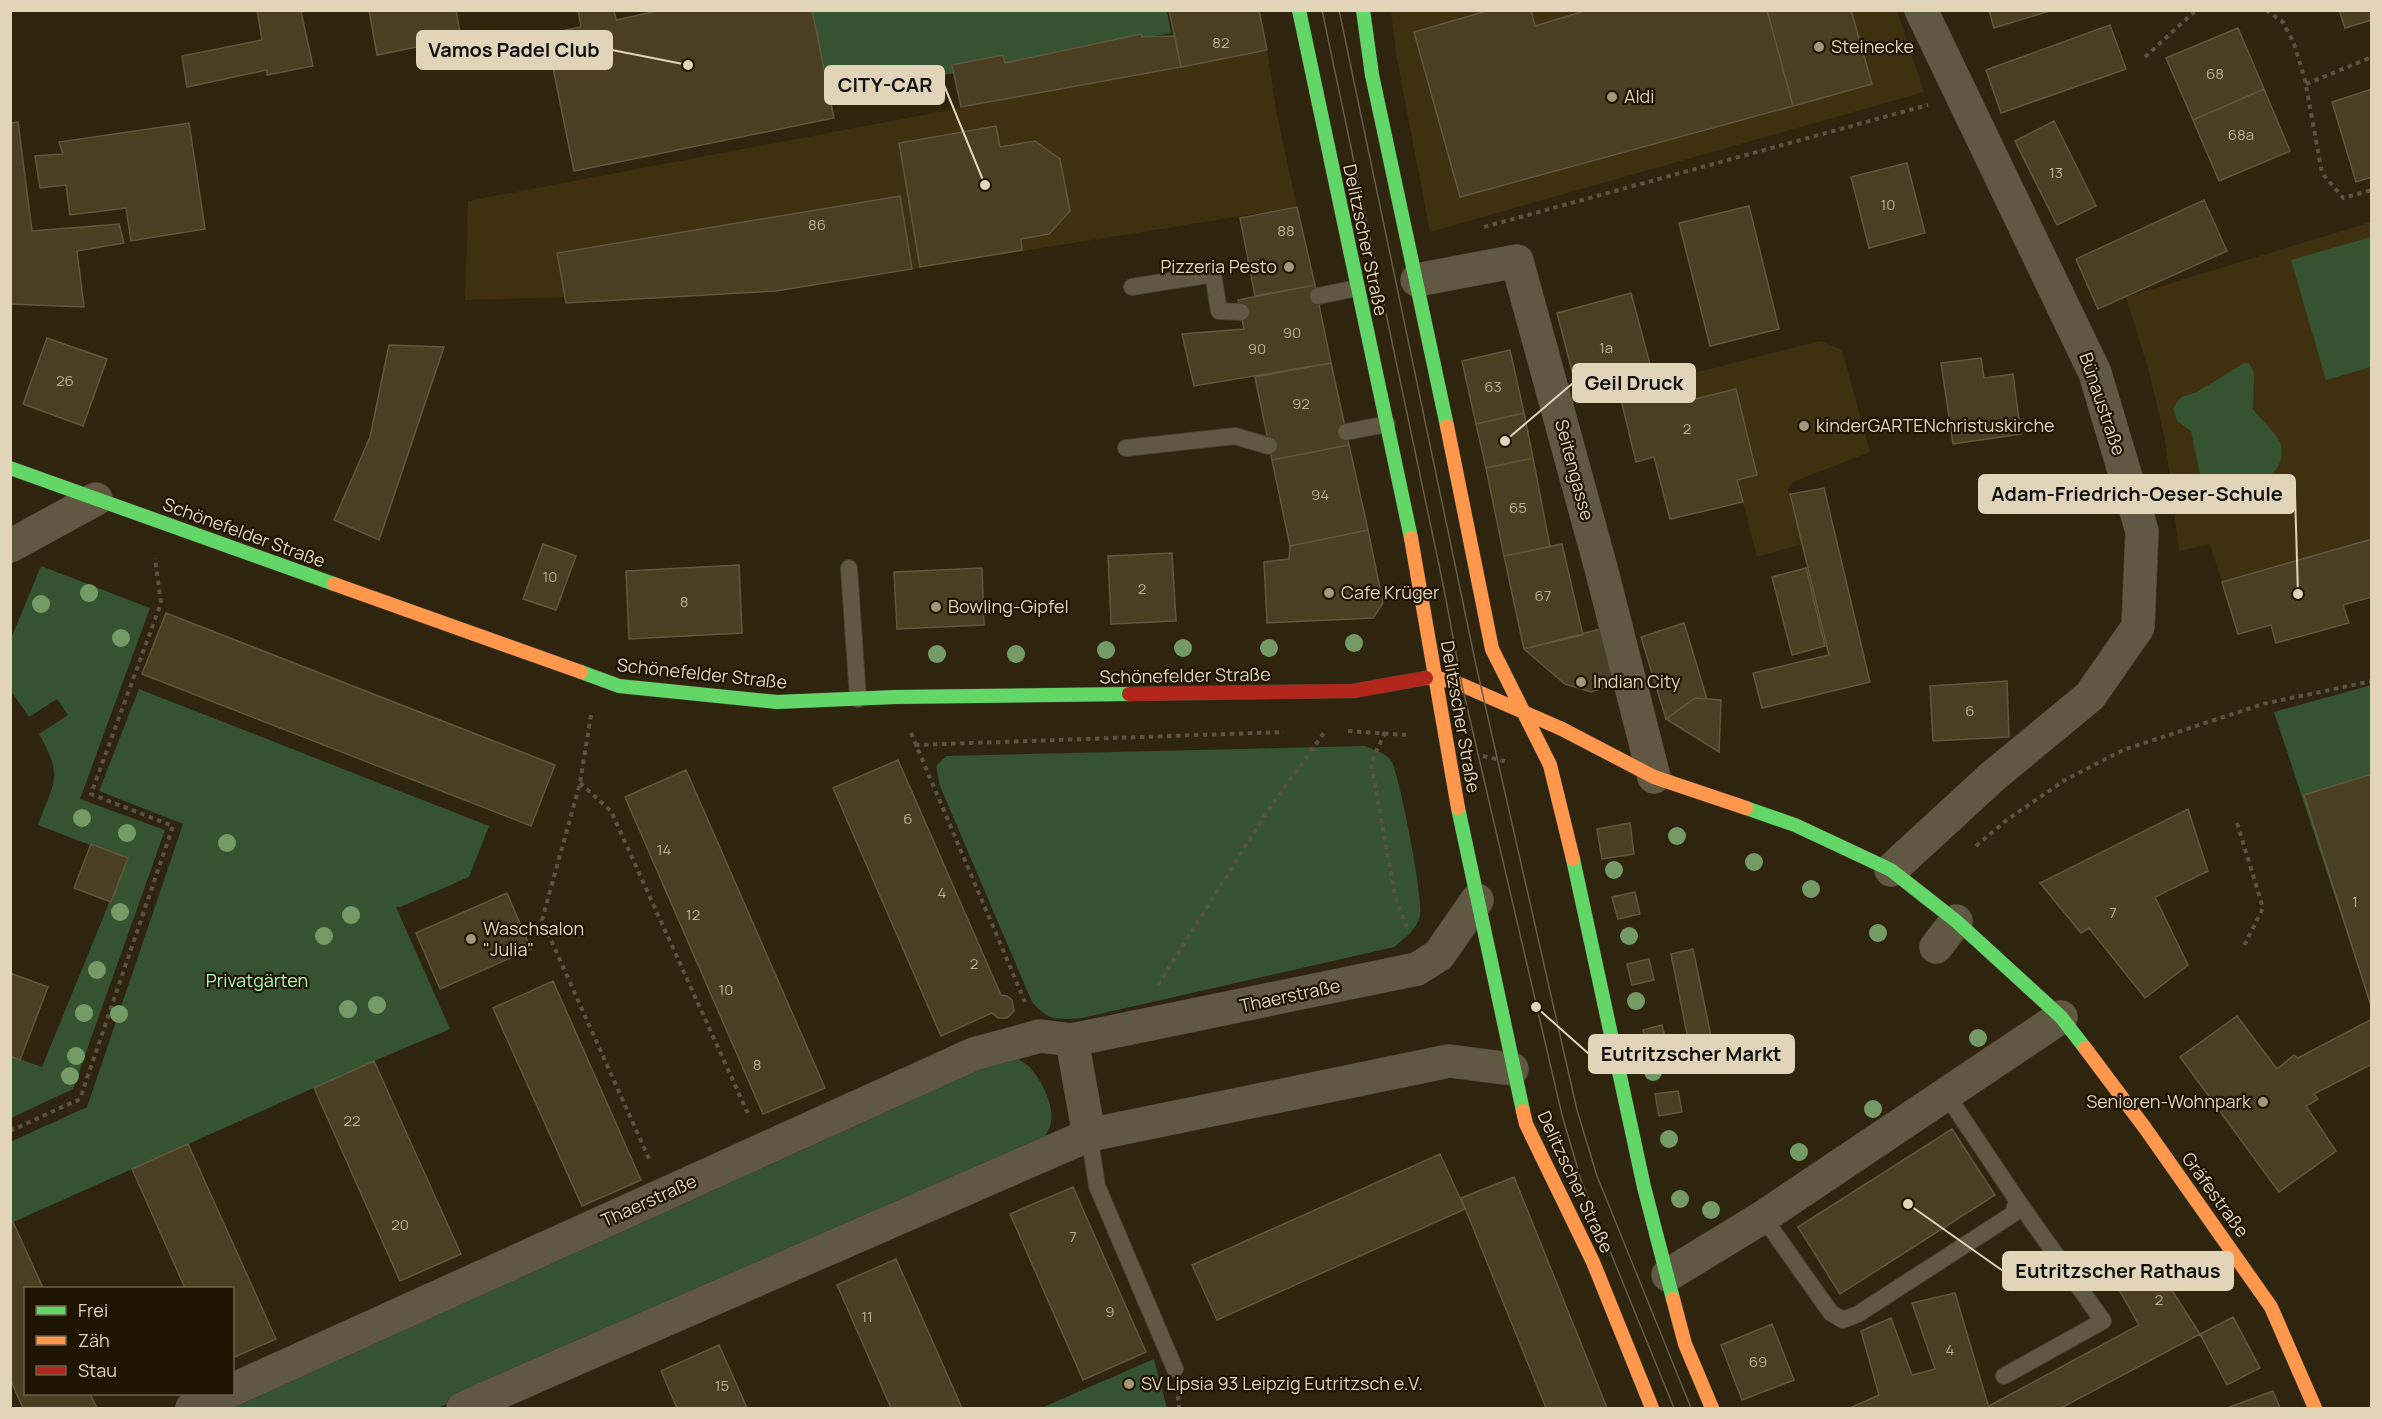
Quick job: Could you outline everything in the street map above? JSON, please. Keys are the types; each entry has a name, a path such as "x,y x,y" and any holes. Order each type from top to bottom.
{"main road":[{"name":"Delitzscher Straße","path":"1299,10 1414,552 1447,755 1512,1069 1526,1124 1593,1262 1652,1408"},
{"path":"1363,10 1372,75 1417,279 1492,649 1550,765 1563,814 1630,1132 1685,1344 1712,1408"},
{"name":"Schönefelder Straße","path":"10,468 620,686 777,702 895,698 1353,692 1435,677 1462,686 1562,729 1654,777 1794,825 1891,870"},
{"name":"Gräfestraße","path":"1891,870 1956,921 2061,1017 2145,1128 2271,1306 2315,1408"}],"street":[{"name":"Bünaustraße","path":"1891,870 1992,777 2090,696 2138,627 2142,531 2095,373 1921,10"},
{"name":"Seitengasse","path":"1417,279 1517,261 1601,568 1654,777"},
{"path":"10,546 96,499"},
{"name":"Thaerstraße","path":"234,1389 974,1054 1040,1036 1072,1040 1417,969 1439,955 1477,900"},
{"path":"1936,947 1956,921"},
{"path":"1668,1275 1763,1217 1842,1153 1946,1094 2061,1017"},
{"path":"1072,1040 1089,1135"},
{"path":"463,1408 1089,1135 1449,1061 1512,1069"},
{"path":"192,1408 223,1395"}],"lane":[{"path":"1132,287 1213,274 1220,311 1241,312"},
{"path":"1318,296 1358,288"},
{"path":"1346,432 1387,424"},
{"path":"1126,448 1235,436 1269,446"},
{"path":"849,568 858,699"},
{"path":"1946,1094 2017,1200 2103,1321 2004,1376"},
{"path":"1089,1135 1097,1186 1175,1369"},
{"path":"1763,1217 1831,1313 1843,1320 1858,1314 2013,1214 2017,1200"}],"path":[{"path":"2145,57 2199,10"},
{"path":"2266,10 2283,22 2294,44 2306,84 2322,173 2343,198 2372,190"},
{"path":"2306,84 2372,57"},
{"path":"1482,267 1480,228 1961,96"},
{"path":"10,1131 80,1099 174,826 91,794 161,603 150,519"},
{"path":"597,678 580,783 542,920 665,1193"},
{"path":"1974,847 2008,819 2065,780 2123,750 2263,704 2372,681"},
{"path":"895,698 1040,1036"},
{"path":"1314,730 1384,732 1371,763 1395,896 1405,924 1439,955"},
{"path":"1130,1029 1265,815 1326,730"},
{"path":"915,745 1291,731"},
{"path":"580,783 611,811 764,1149"},
{"path":"2237,823 2263,908 2244,948"}],"shaded area":[{"name":"Aldi","path":"1391,11 1897,11 1924,92 1430,232 1396,54"},
{"path":"1267,50 1277,116 1297,207 776,291 465,300 468,201"},
{"path":"2371,222 2371,539 2222,582 2210,544 2179,551 2165,440 2148,368 2126,297"},
{"name":"kinderGARTENchristuskirche","path":"1821,341 1842,350 1870,452 1793,482 1788,490 1802,544 1757,557 1737,480 1757,475 1736,389 1687,401 1682,376"}],"green space":[{"path":"811,11 1167,11 1171,33 829,96"},
{"path":"2371,237 2371,367 2326,380 2291,260"},
{"path":"2244,363 2249,363 2254,373 2253,409 2278,438 2282,454 2279,464 2264,480 2221,496 2202,484 2191,431 2177,421 2173,408 2181,397 2197,392"},
{"path":"41,566 150,608 80,799 165,830 73,1089 11,1118 11,1056 42,1067 127,859 38,825 54,780 52,761 39,734 68,715 57,699 29,717 11,691 10,641"},
{"path":"2371,685 2371,1006 2274,712"},
{"name":"Privatgärten","path":"139,689 489,826 469,877 396,907 450,1029 11,1223 10,1142 87,1107 183,824 99,791"},
{"path":"1365,746 1384,754 1392,762 1405,814 1420,905 1418,921 1406,937 1394,947 1082,1018 1066,1019 1054,1018 1043,1013 1032,1002 940,786 936,766 946,756"},
{"path":"1016,1058 1028,1066 1036,1076 1049,1102 1051,1121 1049,1130 1039,1141 438,1408 222,1408 998,1059"},
{"name":"SV Lipsia 93 Leipzig Eutritzsch e.V.","path":"1154,1359 1167,1408 1041,1408"}],"building":[{"path":"257,10 310,10 301,12 313,66 267,75 267,70 187,87 182,56 262,40"},
{"path":"369,10 456,10 461,38 377,55"},
{"path":"578,10 614,10 616,20 662,10 812,10 834,118 574,171 546,34 581,27"},
{"path":"1169,10 1259,10 1267,50 1181,67"},
{"name":"Aldi","path":"1490,10 1531,10 1535,26 1588,10 1767,10 1793,106 1460,197 1414,32"},
{"name":"Steinecke","path":"1767,10 1851,10 1872,84 1793,106"},
{"path":"1989,10 2053,10 1994,28"},
{"path":"2339,10 2372,10 2372,20 2345,28"},
{"path":"2110,25 2126,69 2001,113 1986,70"},
{"path":"2238,28 2264,89 2193,120 2166,58"},
{"path":"1141,34 1142,37 1175,36 1181,67 961,107 952,65 1003,55 1005,63"},
{"path":"2264,89 2290,151 2219,181 2193,120"},
{"path":"2372,89 2372,177 2356,182 2332,102"},
{"path":"2054,121 2096,206 2057,225 2015,141"},
{"path":"18,122 32,231 119,224 124,243 77,251 84,307 10,304 10,123"},
{"path":"189,123 205,229 131,241 126,208 70,215 66,185 40,188 35,156 63,154 59,142"},
{"path":"996,126 1000,147 1035,141 1060,159 1070,211 1049,234 1021,239 1022,250 920,267 899,143"},
{"path":"1907,163 1925,233 1869,248 1851,177"},
{"path":"900,196 912,269 776,291 566,303 557,253"},
{"path":"2204,200 2227,251 2098,309 2076,259"},
{"path":"1749,206 1779,329 1710,346 1679,223"},
{"path":"1297,207 1315,285 1255,296 1240,218"},
{"path":"1315,285 1331,363 1194,386 1182,334 1244,329 1238,300"},
{"path":"1631,293 1655,383 1580,402 1557,313"},
{"path":"47,338 107,359 83,426 23,404"},
{"path":"389,345 444,347 379,540 334,520 370,437"},
{"path":"1510,350 1524,413 1476,424 1462,361"},
{"path":"1981,358 1984,378 2013,374 2021,434 1953,444 1941,363"},
{"path":"1331,363 1349,445 1272,460 1255,377"},
{"path":"1682,376 1687,401 1736,389 1757,475 1737,480 1743,502 1670,519 1654,457 1636,462 1619,391"},
{"path":"1524,413 1533,458 1486,468 1476,424"},
{"path":"1349,445 1368,530 1290,546 1272,460"},
{"path":"1533,458 1550,547 1504,556 1486,468"},
{"path":"1824,488 1870,682 1762,708 1753,673 1829,655 1790,494"},
{"path":"1368,530 1383,603 1373,618 1267,623 1264,562 1289,559 1290,546"},
{"path":"2372,539 2372,597 2343,605 2349,623 2276,643 2271,625 2238,634 2222,582"},
{"path":"543,544 576,556 556,610 523,599"},
{"path":"1562,544 1583,635 1524,649 1504,556"},
{"path":"1172,553 1176,621 1111,624 1108,556"},
{"path":"739,565 742,633 629,639 626,571"},
{"path":"982,568 984,625 897,629 894,572"},
{"path":"1806,568 1825,646 1792,655 1772,577"},
{"path":"166,613 555,765 531,826 142,674"},
{"path":"1684,623 1707,699 1695,698 1666,719 1641,637"},
{"path":"1604,628 1619,683 1591,692 1565,684 1524,649"},
{"path":"2007,681 2009,737 1933,741 1930,686"},
{"path":"1695,698 1721,700 1719,752 1666,719"},
{"path":"898,760 1001,995 1012,1000 1014,1011 1007,1018 998,1018 992,1013 941,1036 833,788"},
{"path":"686,770 825,1088 763,1114 625,797"},
{"path":"2372,774 2372,1009 2304,795"},
{"path":"2188,809 2208,871 2155,897 2188,965 2145,998 2089,928 2081,933 2040,883"},
{"path":"1630,823 1634,854 1602,859 1597,829"},
{"path":"91,844 128,858 111,902 74,888"},
{"path":"1635,892 1640,914 1618,919 1612,897"},
{"path":"507,893 531,949 440,989 416,933"},
{"path":"1693,949 1712,1041 1689,1044 1671,954"},
{"path":"1649,959 1654,980 1632,985 1627,964"},
{"path":"10,973 48,987 20,1060 10,1056"},
{"path":"553,981 641,1180 582,1206 493,1008"},
{"name":"Senioren-Wohnpark","path":"2237,1016 2277,1069 2294,1055 2298,1058 2372,1019 2372,1064 2314,1094 2318,1099 2306,1106 2336,1151 2279,1192 2180,1057"},
{"path":"1662,1025 1667,1045 1648,1050 1643,1030"},
{"path":"374,1061 461,1254 400,1281 314,1088"},
{"path":"1678,1091 1682,1112 1659,1116 1655,1094"},
{"path":"1952,1129 1995,1195 1840,1294 1798,1227"},
{"path":"188,1144 276,1339 234,1357 234,1287 185,1287 132,1169"},
{"path":"1440,1154 1465,1209 1217,1320 1192,1265"},
{"path":"1514,1177 1607,1408 1546,1408 1461,1198"},
{"path":"1073,1187 1146,1352 1083,1380 1010,1214"},
{"path":"13,1222 43,1287 24,1287 24,1395 90,1395 97,1408 23,1408 10,1379 10,1223"},
{"path":"2148,1253 2200,1334 2061,1408 1989,1408 2139,1325 2113,1279"},
{"path":"896,1259 962,1408 891,1408 837,1285"},
{"path":"1955,1293 1989,1408 1850,1408 1879,1395 1861,1331 1891,1318 1912,1375 1935,1369 1912,1303"},
{"path":"2233,1317 2260,1368 2227,1385 2200,1334"},
{"path":"1772,1324 1794,1380 1742,1400 1721,1345"},
{"path":"719,1345 747,1408 677,1408 661,1371"},
{"path":"2273,1391 2280,1408 2227,1408"}],"tram line":[{"path":"1322,10 1443,584 1462,685 1562,1115 1581,1180 1674,1408"},
{"path":"1339,10 1476,665 1577,1110 1597,1176 1691,1408"}],"traffic: fast":[{"path":"1299,10 1411,538"},
{"path":"1363,10 1372,75 1447,426"},
{"path":"10,468 334,584"},
{"path":"581,672 619,686 777,702 895,697 1129,694"},
{"path":"1458,808 1523,1111"},
{"path":"1746,808 1795,825 1891,870 1956,921 2061,1017 2085,1048"},
{"path":"1573,859 1644,1187 1673,1299"}],"traffic: slow":[{"path":"1447,426 1492,649 1550,765 1573,859"},
{"path":"1411,538 1458,808"},
{"path":"334,584 581,672"},
{"path":"1426,678 1435,677 1462,685 1562,729 1654,777 1746,808"},
{"path":"2085,1048 2145,1128 2271,1307 2315,1408"},
{"path":"1523,1111 1526,1124 1593,1262 1652,1408"},
{"path":"1673,1299 1685,1344 1712,1408"}],"traffic: jam":[{"path":"1129,694 1353,691 1426,678"}],"place":[{"name":"Steinecke","path":"1819,47"},
{"name":"Vamos Padel Club","path":"688,65"},
{"name":"Aldi","path":"1612,97"},
{"name":"CITY-CAR","path":"985,185"},
{"name":"Pizzeria Pesto","path":"1289,267"},
{"name":"kinderGARTENchristuskirche","path":"1804,426"},
{"name":"Geil Druck","path":"1505,441"},
{"name":"Cafe Krüger","path":"1329,593"},
{"name":"Adam-Friedrich-Oeser-Schule","path":"2298,594"},
{"name":"Bowling-Gipfel","path":"936,607"},
{"name":"Indian City","path":"1581,682"},
{"name":"Waschsalon \"Julia\"","path":"471,939"},
{"name":"Eutritzscher Markt","path":"1536,1007"},
{"name":"Senioren-Wohnpark","path":"2263,1102"},
{"name":"Eutritzscher Rathaus","path":"1908,1204"},
{"name":"SV Lipsia 93 Leipzig Eutritzsch e.V.","path":"1129,1384"}]}
